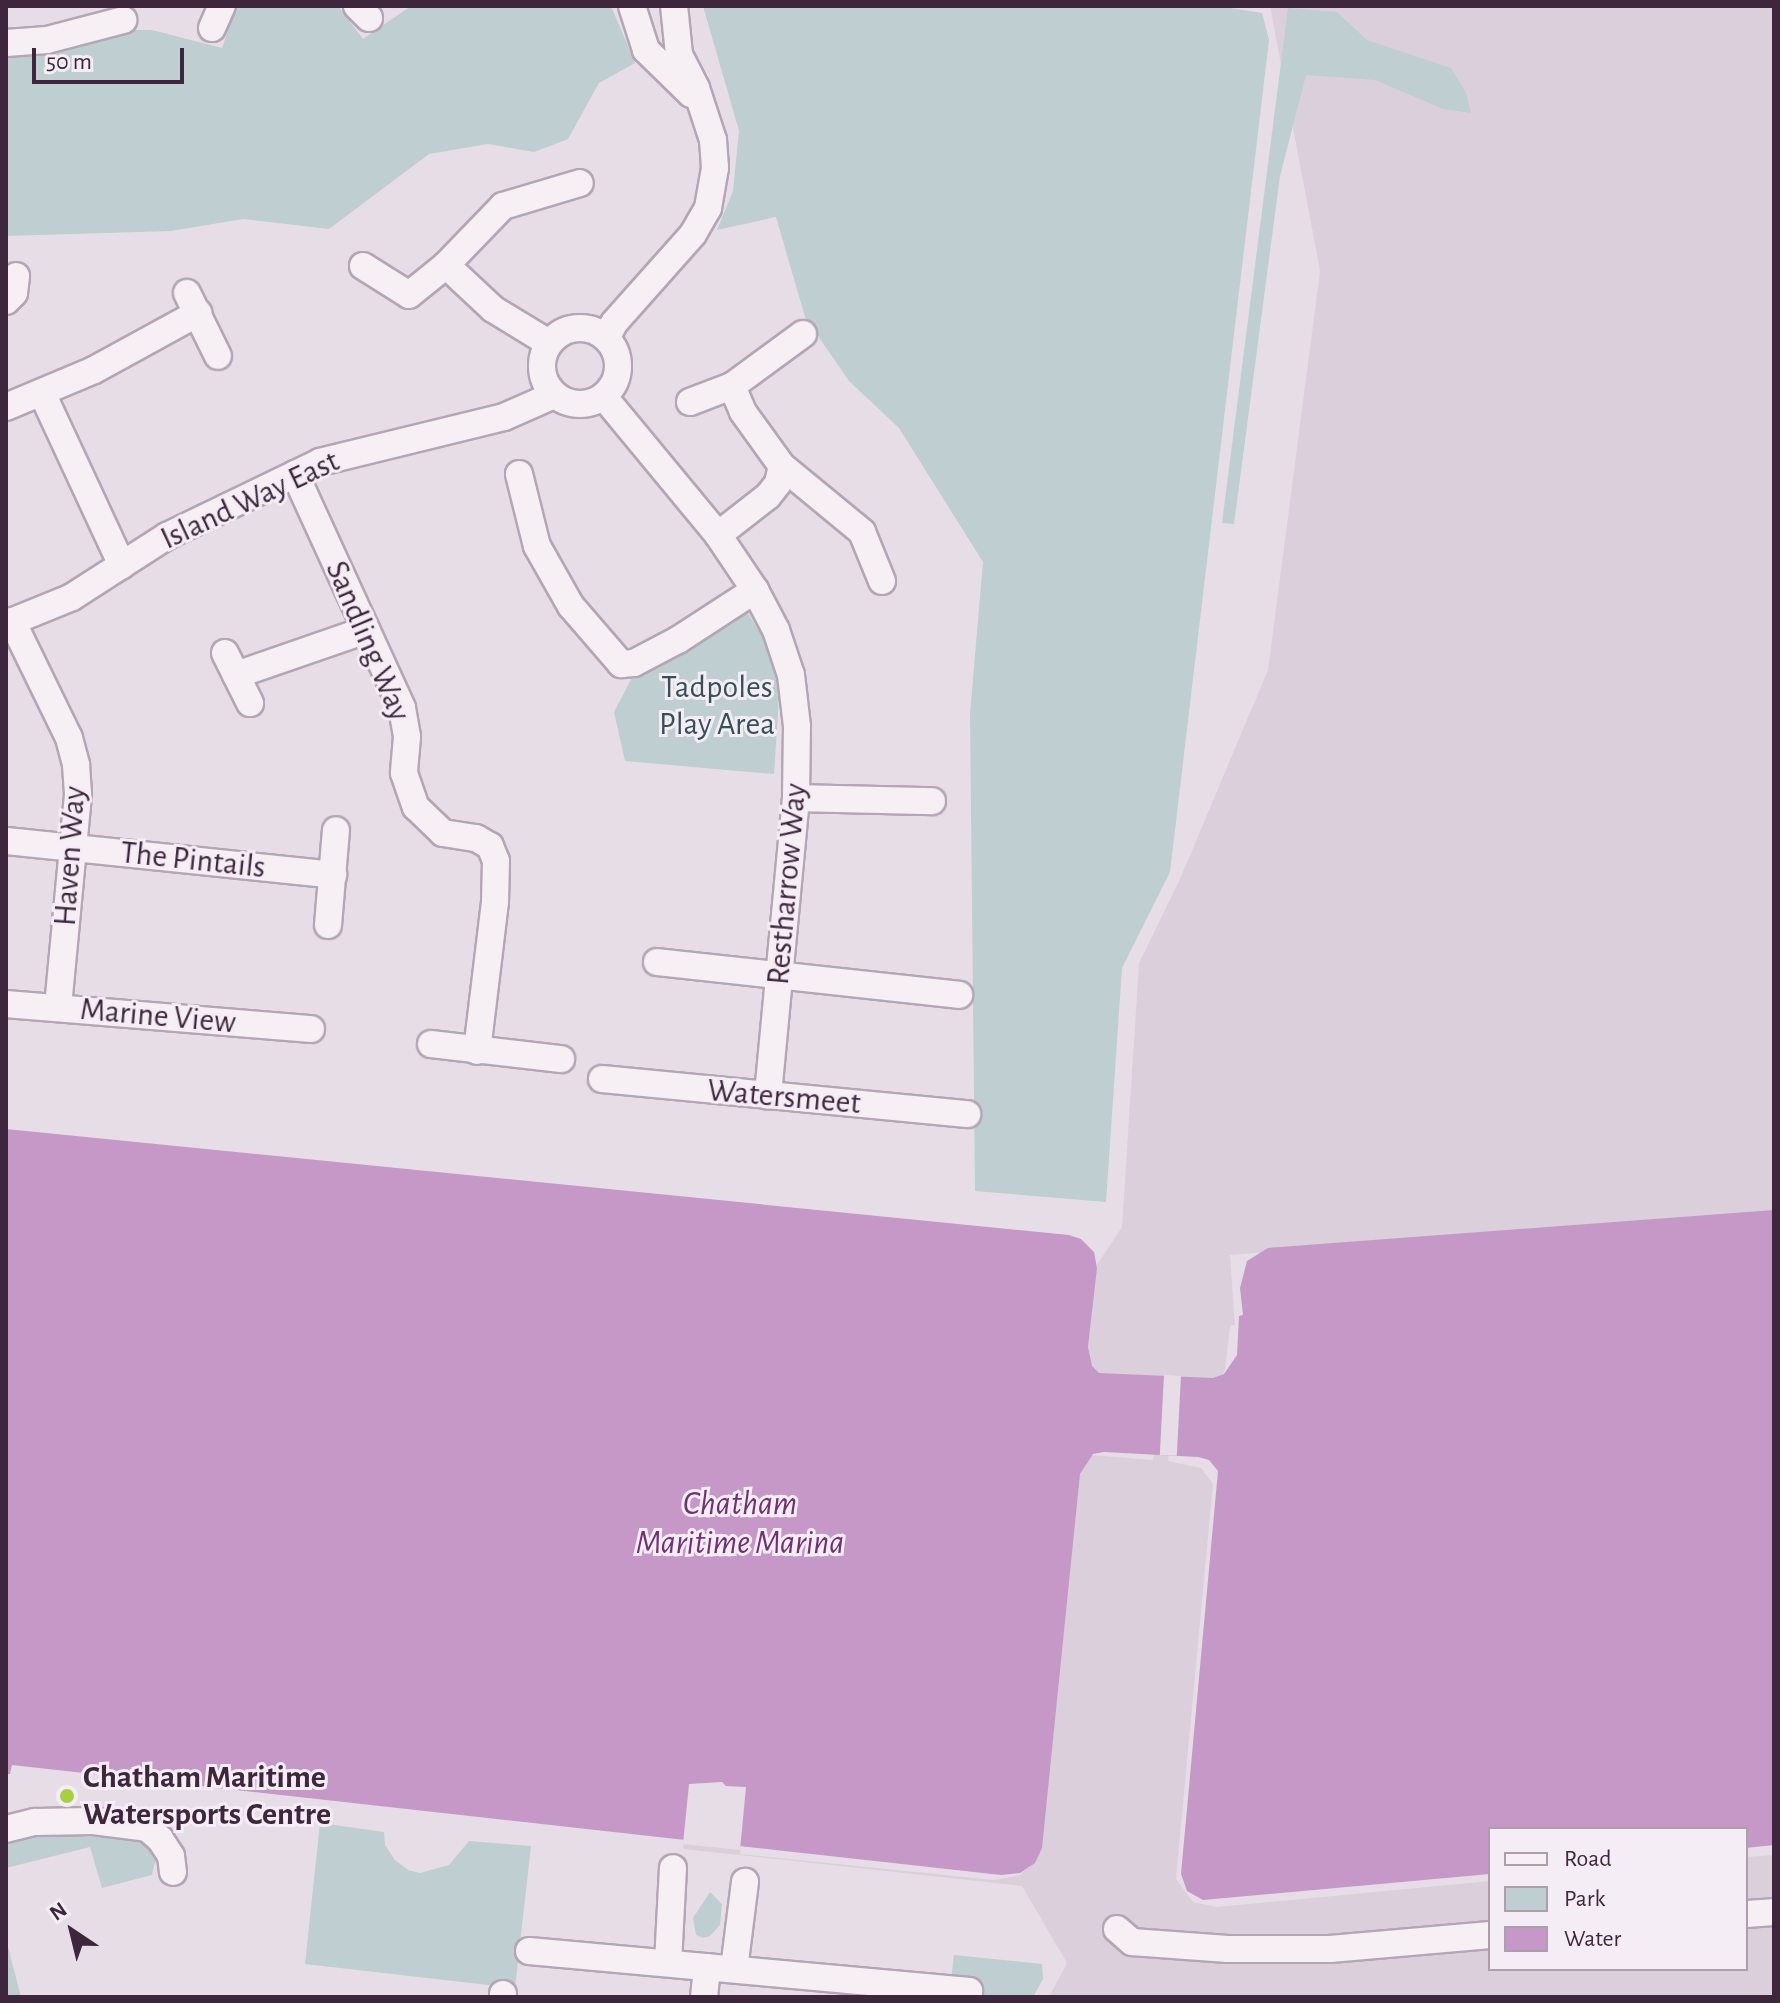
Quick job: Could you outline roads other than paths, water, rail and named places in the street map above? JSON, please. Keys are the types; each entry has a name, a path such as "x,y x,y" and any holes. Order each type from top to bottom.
{"street":[{"path":"632,6 648,53 697,98"},
{"path":"607,337 614,323 693,234 708,208 714,149 696,88 679,54 674,6"},
{"path":"6,43 47,40 123,20"},
{"path":"363,266 409,295 446,265 503,206 580,183"},
{"path":"446,265 493,309 549,343"},
{"path":"6,301 14,293 16,276"},
{"path":"6,407 102,366 192,303 218,356"},
{"path":"576,327 589,328 607,337 615,349 618,374 604,397 592,403 574,404 554,395 546,384 541,367 549,343 556,336 576,327"},
{"path":"690,402 732,386 803,334"},
{"path":"732,386 743,412 782,466 862,532 882,581"},
{"path":"42,393 122,565"},
{"name":"Island Way East","path":"9,623 72,597 167,536 337,456 504,417 554,395"},
{"name":"Restharrow Way","path":"604,397 718,535 755,590 776,630 791,675 797,726 796,798 768,1096"},
{"path":"718,535 768,496 778,483 782,466"},
{"name":"Sandling Way","path":"295,474 402,708 407,737 404,773 416,807 443,833 476,838 490,846 496,861 495,902 477,1051"},
{"path":"519,474 537,546 571,606 621,664 634,663 678,640 755,590"},
{"name":"Haven Way","path":"9,623 69,738 78,795 58,1008"},
{"path":"250,703 231,664 366,630"},
{"path":"796,798 932,801"},
{"path":"328,925 336,830"},
{"name":"The Pintails","path":"6,841 333,875"},
{"path":"657,962 959,995"},
{"name":"Marine View","path":"6,1004 311,1029"},
{"path":"431,1044 561,1059"},
{"name":"Watersmeet","path":"602,1079 967,1114"},
{"path":"6,1829 35,1822 93,1821 138,1826 160,1839 171,1856 173,1872"},
{"path":"668,1963 673,1868"},
{"path":"734,1969 745,1882"},
{"path":"1748,1914 1774,1912"},
{"path":"1117,1929 1132,1942 1228,1949 1330,1949 1488,1935"},
{"path":"529,1951 969,1991 969,1997"},
{"path":"704,1997 707,1967"}],"water":[{"name":"Chatham Maritime Marina","path":"6,1129 1069,1235 1081,1239 1094,1252 1097,1268 1088,1347 1092,1366 1099,1373 1213,1378 1224,1374 1237,1355 1239,1316 1243,1315 1240,1288 1247,1261 1268,1248 1774,1210 1774,1845 1748,1848 1748,1827 1488,1827 1488,1874 1203,1900 1187,1891 1181,1874 1218,1471 1209,1460 1198,1457 1104,1452 1093,1454 1080,1474 1042,1848 1035,1863 1020,1873 1001,1875 12,1765 10,1774 6,1774"}],"place":[{"name":"Chatham Maritime Watersports Centre","path":"67,1796"}],"park label":[{"name":"Tadpoles Play Area","path":"717,706"}]}
